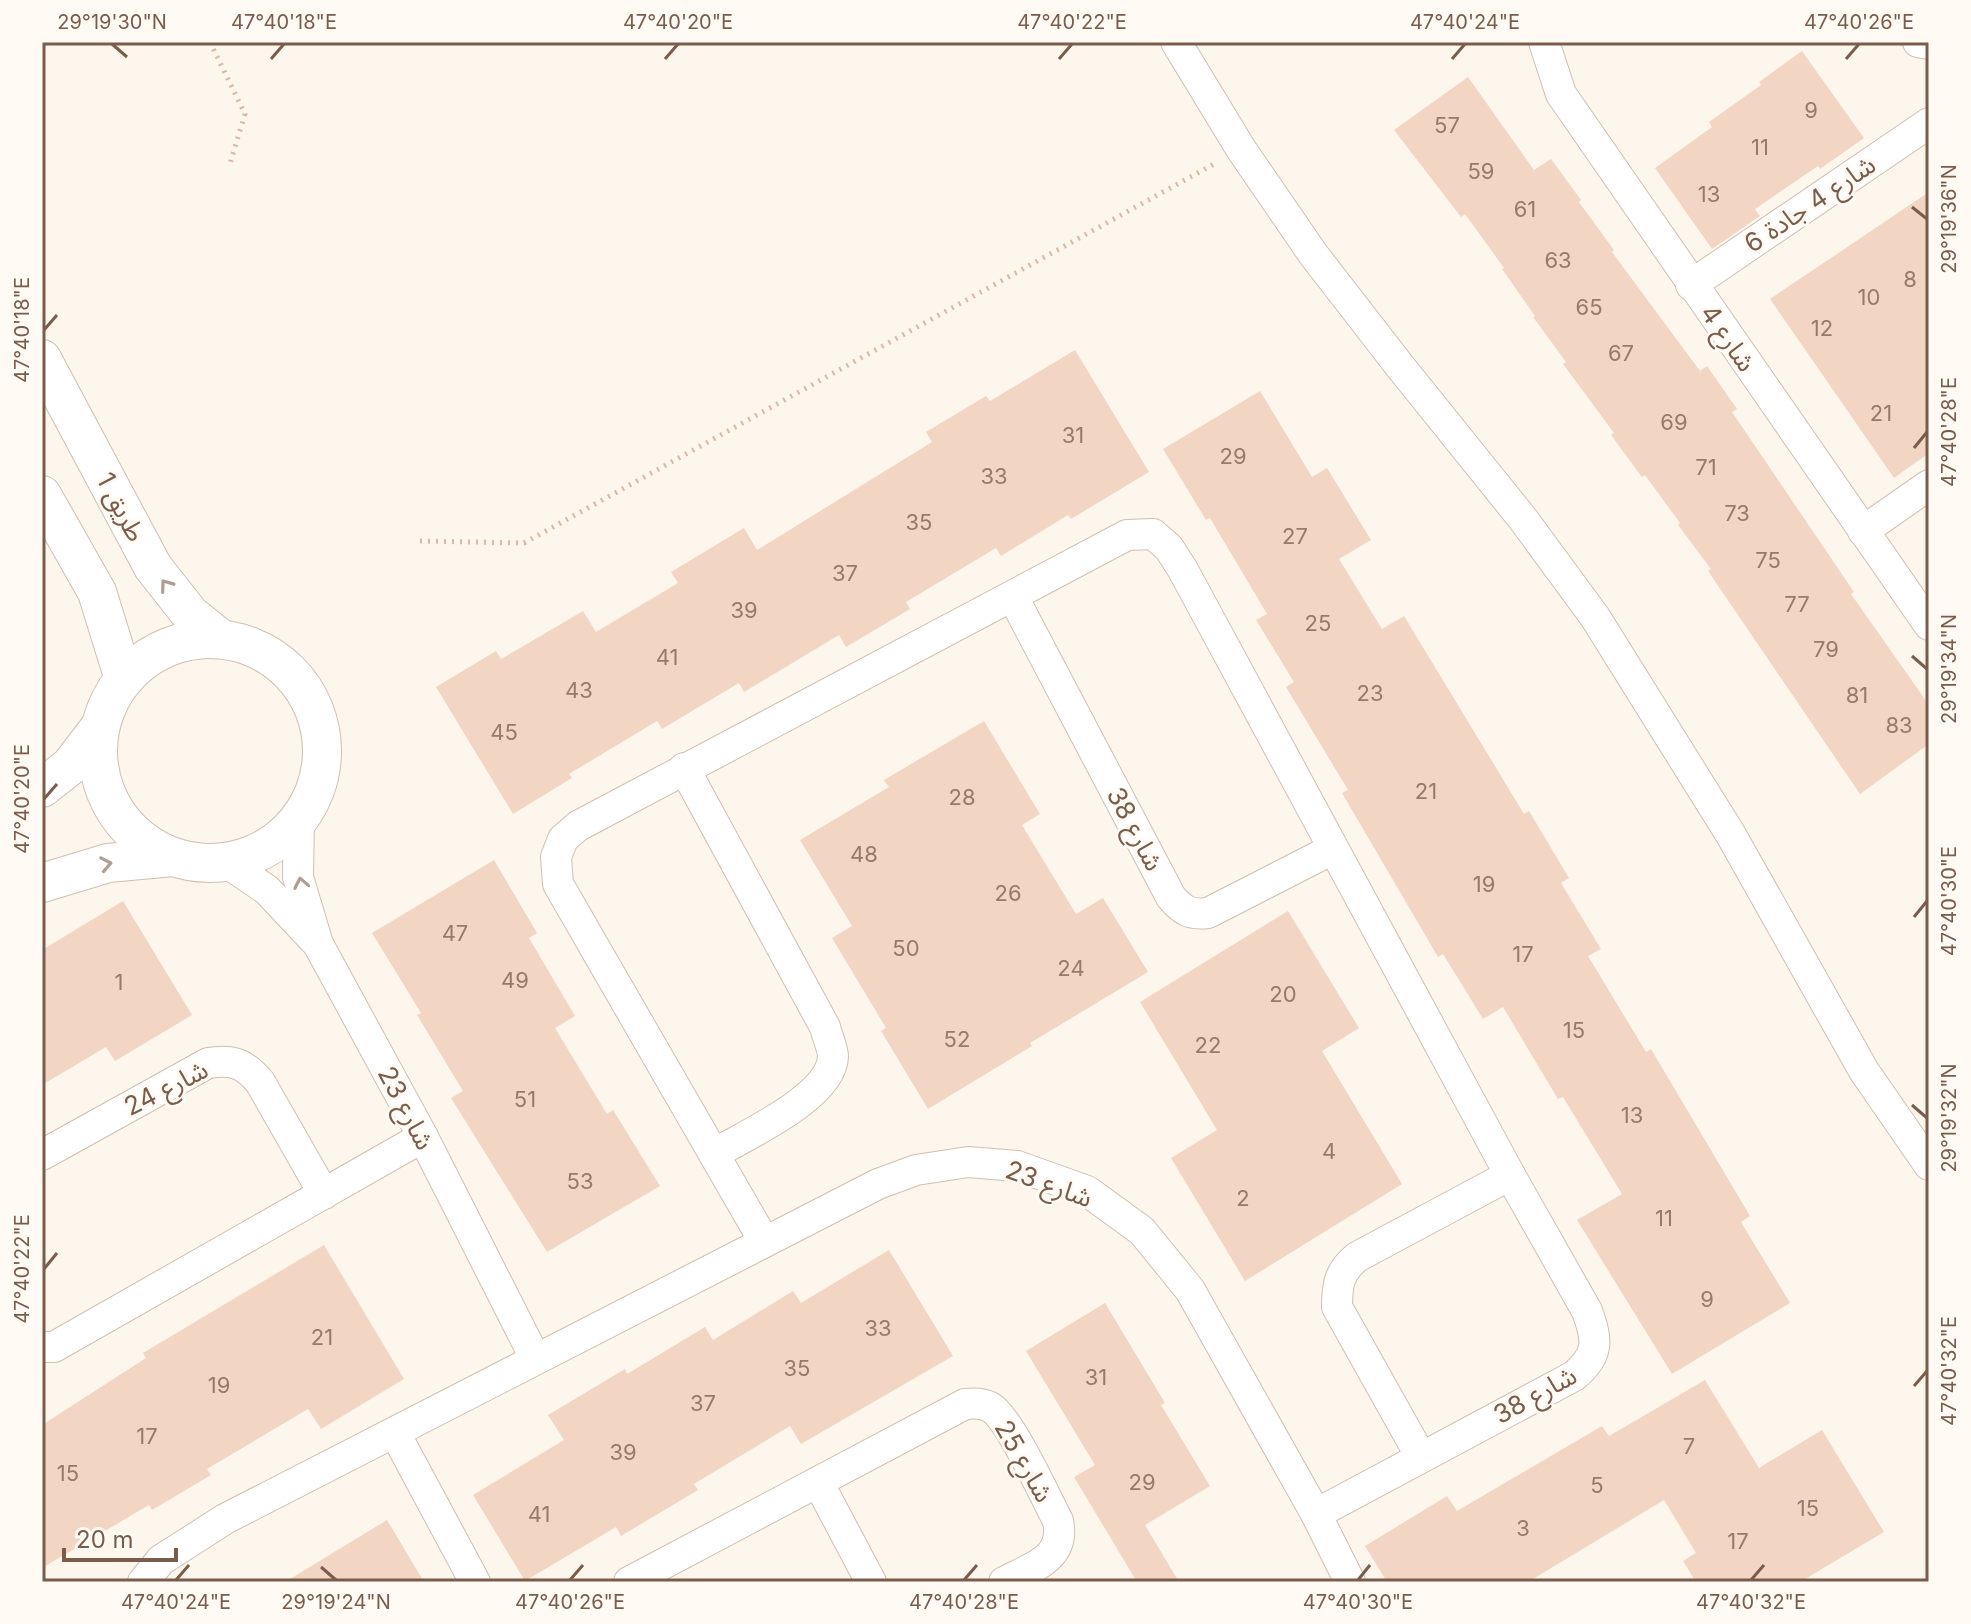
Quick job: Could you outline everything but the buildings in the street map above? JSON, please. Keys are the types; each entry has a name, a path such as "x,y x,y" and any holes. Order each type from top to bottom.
{"street":[{"path":"1176,42 1241,149 1313,254 1523,519 1595,617 1731,835 1864,1071 1929,1165"},
{"name":"شارع 4","path":"1544,42 1561,94 1929,625"},
{"path":"1918,42 1929,44"},
{"name":"شارع 4 جادة 6","path":"1691,285 1929,123"},
{"name":"طريق 1","path":"42,359 153,567 190,614 221,639"},
{"path":"1863,531 1929,485"},
{"path":"42,495 97,592 124,679"},
{"name":"شارع 38","path":"764,1241 558,884 556,857 563,839 578,826 684,768 1127,535 1153,534 1169,548 1183,570 1510,1175 1587,1311 1595,1331 1595,1350 1589,1364 1574,1376 1316,1514"},
{"name":"شارع 38","path":"1013,597 1171,897 1182,910 1194,915 1208,913 1333,849"},
{"path":"221,639 254,648 283,665 305,692 319,723 322,756 316,790 299,819 279,840 254,854 226,862 200,863 173,857 145,842 121,820 106,791 98,760 100,727 109,702 124,679 151,655 184,641 221,639"},
{"path":"42,788 70,766 100,727"},
{"path":"684,768 825,1027 833,1056 826,1080 811,1096 714,1154"},
{"name":"شارع 23","path":"299,819 298,877 318,944 423,1137 535,1358"},
{"path":"42,883 108,863 173,857"},
{"name":"شارع 23","path":"226,862 267,890 318,944"},
{"name":"شارع 24","path":"42,1155 208,1063 236,1061 248,1068 260,1082 324,1194"},
{"path":"42,1347 54,1347 423,1137"},
{"name":"شارع 23","path":"143,1582 161,1560 225,1519 764,1241 878,1184 916,1170 968,1162 1017,1166 1087,1191 1142,1231 1190,1290 1316,1514 1350,1582"},
{"path":"1421,1457 1337,1307 1337,1282 1345,1267 1357,1257 1510,1175"},
{"name":"شارع 25","path":"629,1582 965,1404 987,1405 1004,1421 1060,1530 1060,1541 1046,1560 1004,1582"},
{"path":"395,1433 475,1582"},
{"path":"818,1482 871,1582"}],"path":[{"path":"210,42 245,114 229,167"},
{"path":"420,541 524,543 1241,149"}]}
